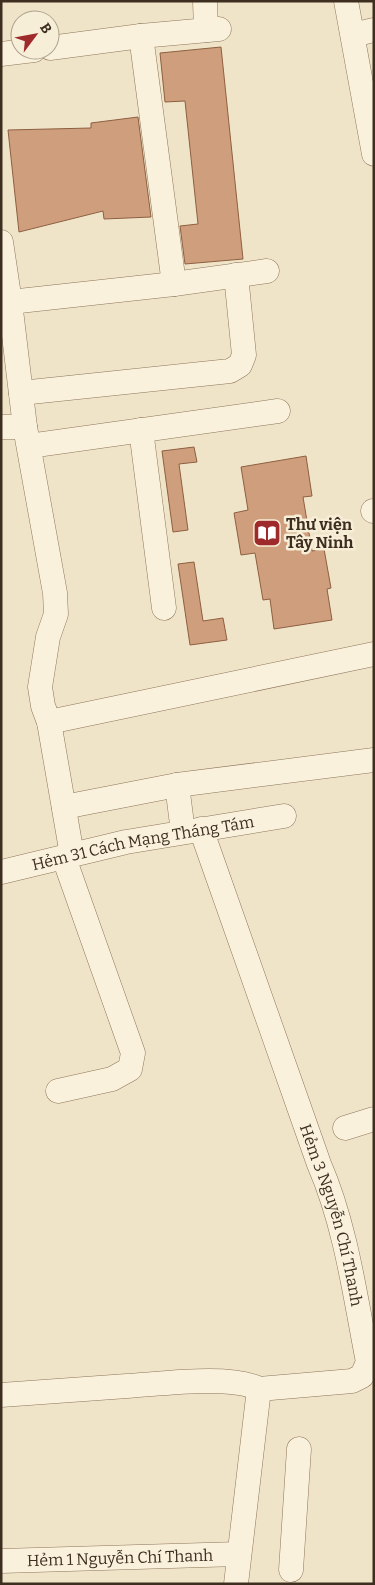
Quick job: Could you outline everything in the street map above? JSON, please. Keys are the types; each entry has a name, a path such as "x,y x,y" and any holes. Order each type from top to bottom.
{"street":[{"path":"60,47 213,29 205,1"},
{"path":"346,1 363,32 374,154"},
{"path":"140,36 174,284"},
{"path":"1,242 27,436 55,593 56,614 48,637 40,688 43,706 50,722 64,807 68,856 133,1053 130,1069 112,1079 58,1091"},
{"path":"10,302 174,284 267,271"},
{"path":"21,393 230,372 240,365 244,355 236,276"},
{"path":"1,427 27,436 141,430 278,411"},
{"path":"141,430 164,608"},
{"path":"50,722 374,654"},
{"path":"64,807 177,785 374,760"},
{"name":"Hẻm 3 Nguyễn Chí Thanh","path":"177,785 192,831 329,1187 338,1215 368,1362 362,1376 352,1381 259,1389"},
{"name":"Hẻm 31 Cách Mạng Tháng Tám","path":"1,872 126,842 284,816"},
{"path":"345,1128 374,1119"},
{"path":"1,1395 184,1382 231,1381 251,1384 259,1389 238,1554 236,1584"},
{"path":"291,1570 299,1449"},
{"name":"Hẻm 1 Nguyễn Chí Thanh","path":"1,1561 238,1554"}],"building":[{"path":"221,47 243,259 185,264 180,226 198,224 185,101 165,102 160,53"},
{"path":"138,117 151,217 104,219 103,211 19,232 8,130 91,128 91,123"},
{"path":"194,447 197,462 179,464 188,530 173,532 162,451"},
{"path":"306,456 312,496 303,497 312,551 324,549 331,588 327,589 332,620 274,629 270,599 263,600 255,553 241,555 234,513 248,510 241,467"},
{"path":"194,562 203,621 223,618 227,640 190,645 178,564"}],"place":[{"name":"Thư viện Tây Ninh","path":"267,533"}]}
